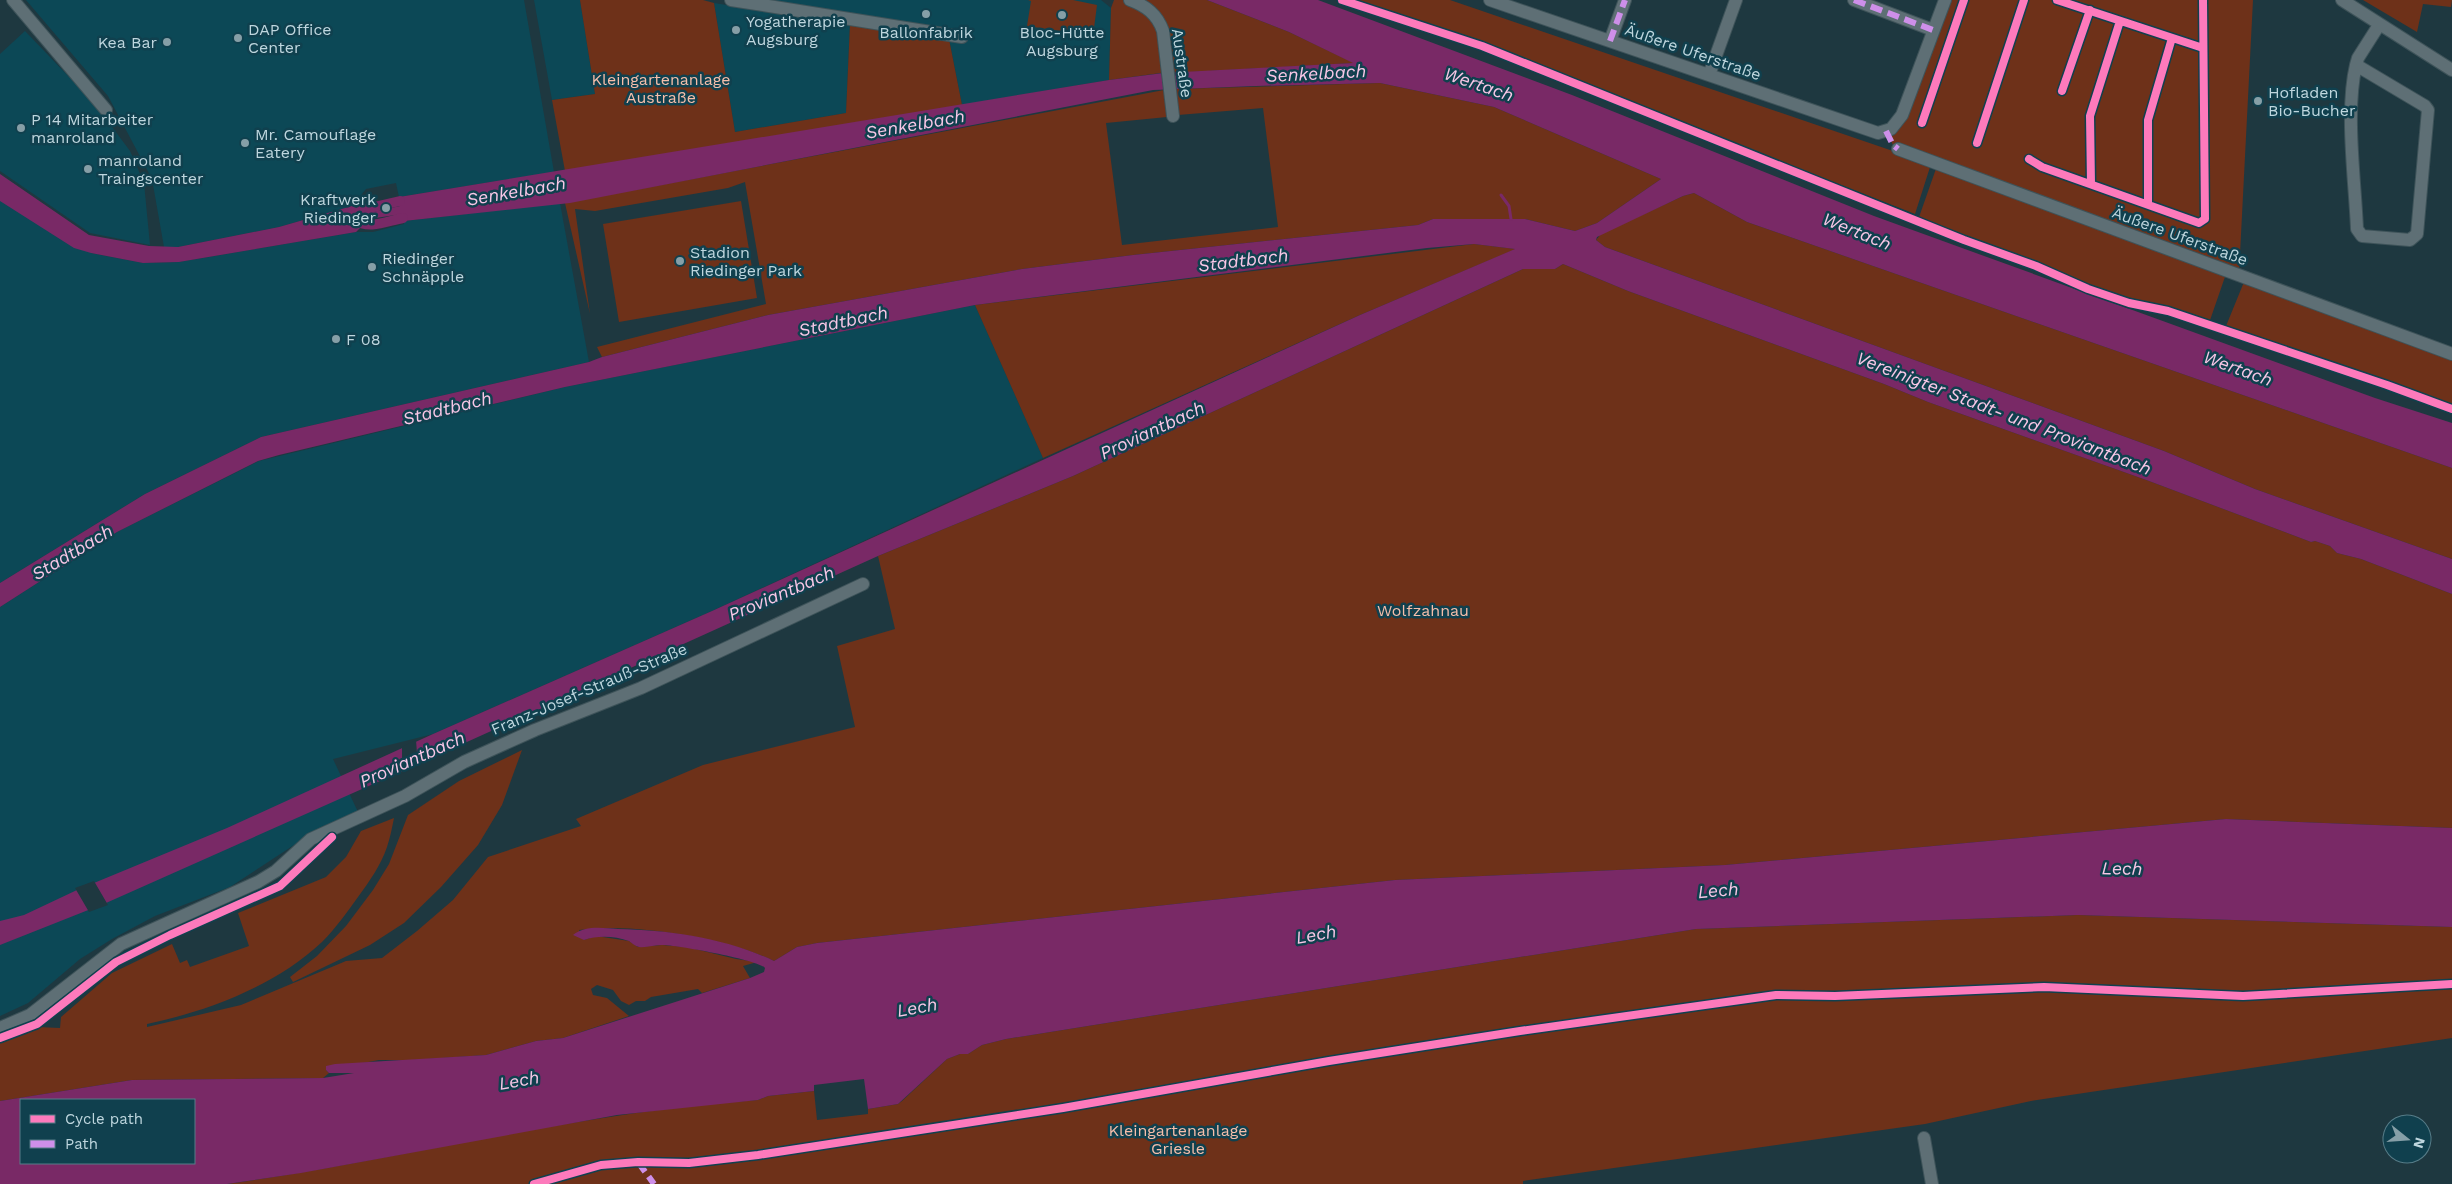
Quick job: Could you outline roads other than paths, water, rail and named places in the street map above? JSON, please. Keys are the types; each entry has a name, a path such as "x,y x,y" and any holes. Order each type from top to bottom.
{"street":[{"path":"13,0 106,110"},
{"path":"731,0 962,37"},
{"name":"Austraße","path":"1130,0 1146,7 1159,20 1166,57 1173,116"},
{"name":"Äußere Uferstraße","path":"1490,0 1878,133 1891,129 1902,115 1933,30"},
{"path":"1610,41 1625,0"},
{"path":"1709,75 1736,0"},
{"path":"1854,0 1933,30 1945,0"},
{"path":"2342,0 2452,70"},
{"path":"2356,65 2425,106 2428,110 2417,234 2410,240 2362,236 2357,229 2352,100 2356,65 2358,58 2379,25"},
{"name":"Äußere Uferstraße","path":"1898,149 2452,354"},
{"name":"Franz-Josef-Strauß-Straße","path":"0,1028 30,1015 121,944 258,882 276,871 310,839 405,796 482,754 535,730 641,688 863,584"},
{"path":"1924,1138 1932,1184"}],"water":[{"path":"1207,0 1318,0 1572,95 1874,216 2375,398 2452,423 2452,468 1747,222 1694,193 1683,196 1597,237 1596,240 1605,247 2164,451 2255,489 2452,559 2452,594 2361,559 2337,553 2330,546 2315,541 2311,542 1628,291 1563,264 1555,269 1523,269 1073,476 878,556 106,903 0,945 0,921 24,915 77,890 227,828 433,734 712,611 1360,315 1515,249 1474,244 1427,248 975,305 565,387 258,461 117,532 0,607 0,583 145,494 261,437 589,362 602,357 768,315 1022,269 1133,255 1418,225 1433,219 1525,219 1575,231 1597,223 1661,179 1494,107 1380,83 1153,90 570,203 404,221 402,214 369,219 356,232 179,262 143,263 74,248 0,201 0,174 89,235 149,246 178,247 279,227 352,206 368,213 400,206 399,197 1109,80 1163,73 1353,63 1289,32"},
{"name":"Lech","path":"2226,819 2452,828 2452,927 2078,915 1696,929 1006,1039 982,1045 968,1054 960,1054 947,1059 898,1104 868,1109 864,1079 814,1085 814,1091 768,1096 758,1100 617,1115 301,1173 227,1184 0,1184 0,1101 132,1080 323,1078 354,1073 329,1073 326,1070 326,1066 335,1064 486,1055 536,1041 563,1038 750,978 764,972 765,968 734,957 700,950 662,945 639,947 629,941 618,938 601,937 584,940 573,935 589,928 658,931 698,937 737,946 774,961 797,947 817,943 1395,880 1725,865"}],"waterway":[{"path":"1501,195 1509,206 1511,219"},
{"name":"Senkelbach","path":"400,201 361,210 355,220 372,225 403,218"}],"place":[{"name":"Ballonfabrik","path":"926,14"},
{"name":"Bloc-Hütte Augsburg","path":"1062,15"},
{"name":"Yogatherapie Augsburg","path":"736,30"},
{"name":"DAP Office Center","path":"238,38"},
{"name":"Kea Bar","path":"167,42"},
{"name":"Hofladen Bio-Bucher","path":"2258,101"},
{"name":"P 14 Mitarbeiter manroland","path":"21,128"},
{"name":"Mr. Camouflage Eatery","path":"245,143"},
{"name":"manroland Traingscenter","path":"88,169"},
{"name":"Kraftwerk Riedinger","path":"386,208"},
{"name":"Stadion Riedinger Park","path":"680,261"},
{"name":"Riedinger Schnäpple","path":"372,267"},
{"name":"F 08","path":"336,339"}],"park label":[{"name":"Kleingartenanlage Austraße","path":"661,88"},
{"name":"Wolfzahnau","path":"1423,610"},
{"name":"Kleingartenanlage Griesle","path":"1178,1139"}],"water label":[{"name":"Wertach","path":"1479,84"},
{"name":"Wertach","path":"1857,231"},
{"name":"Stadtbach","path":"1243,260"},
{"name":"Stadtbach","path":"843,321"},
{"name":"Wertach","path":"2238,368"},
{"name":"Stadtbach","path":"447,408"},
{"name":"Vereinigter Stadt- und Proviantbach","path":"2004,413"},
{"name":"Proviantbach","path":"1152,430"},
{"name":"Stadtbach","path":"72,552"},
{"name":"Proviantbach","path":"781,593"},
{"name":"Proviantbach","path":"412,759"}]}
